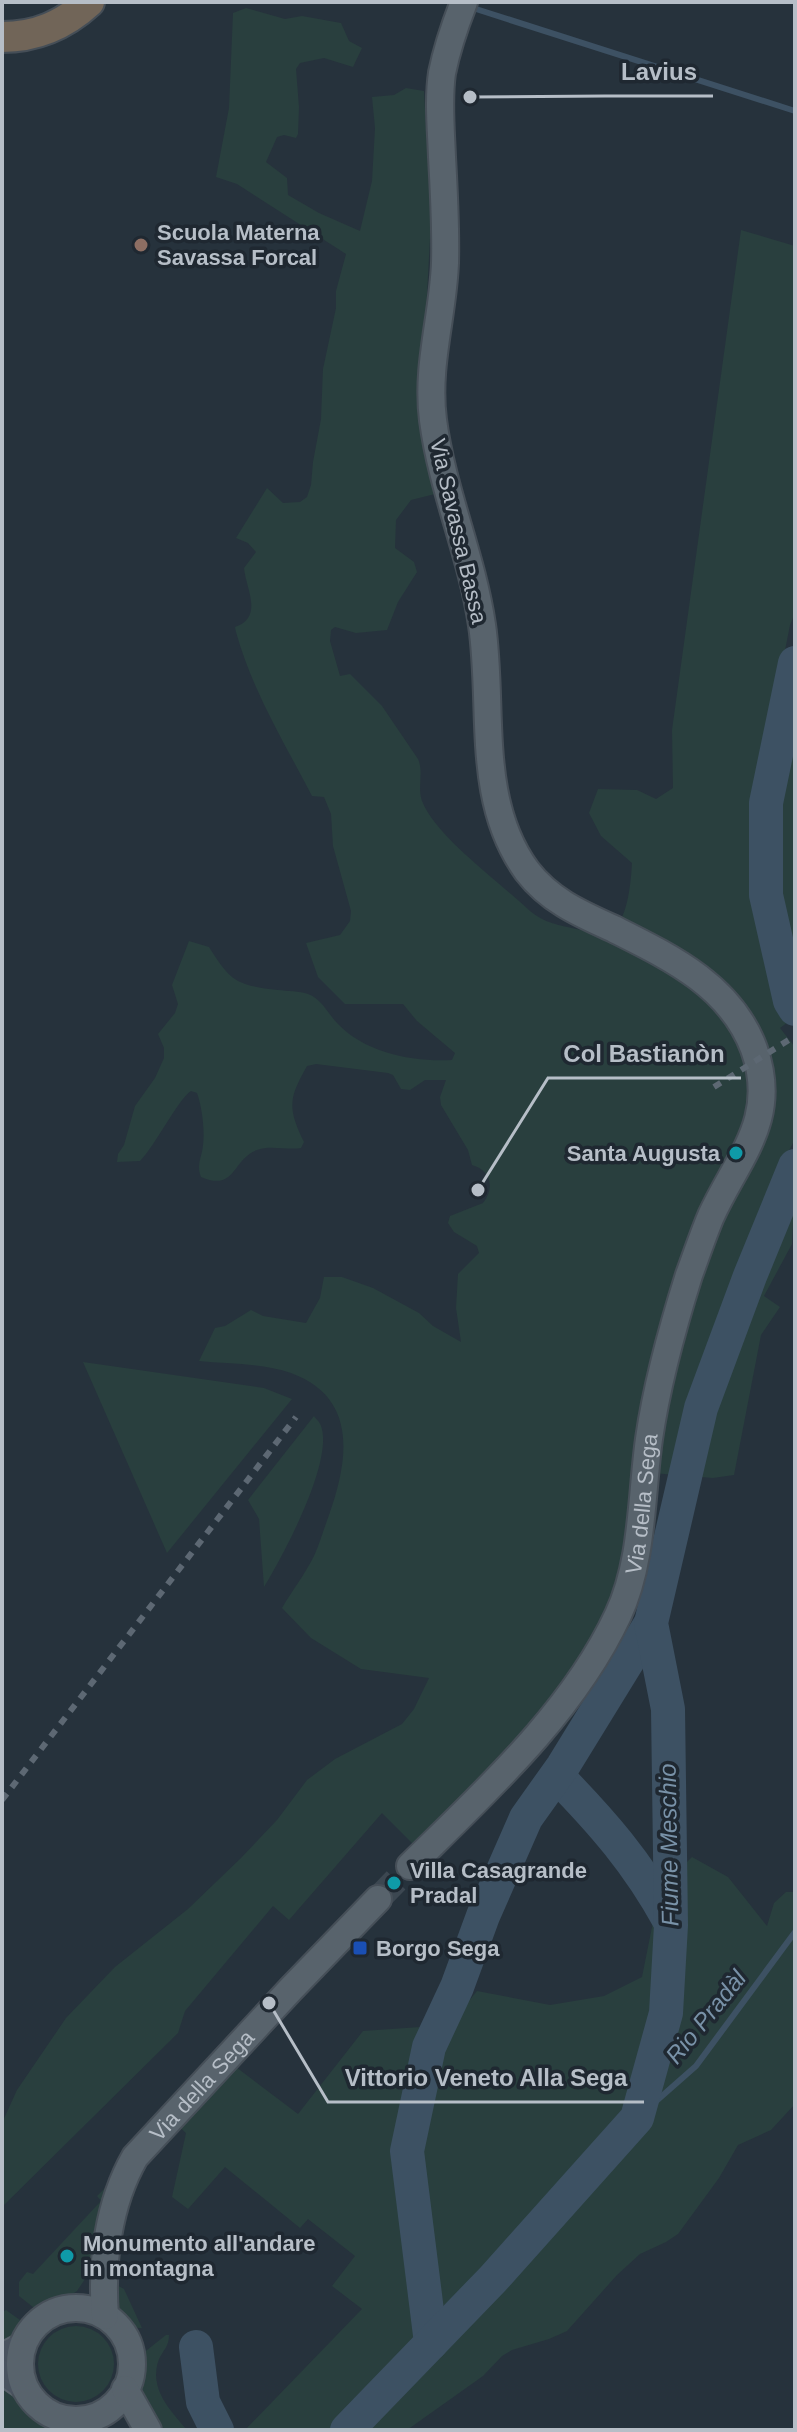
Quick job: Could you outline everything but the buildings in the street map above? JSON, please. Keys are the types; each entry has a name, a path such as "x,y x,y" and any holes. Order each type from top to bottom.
{"highway":[{"path":"2,37 19,37 48,30 73,17 89,2"}],"main road":[{"name":"Via Savassa Bassa","path":"464,2 447,52 441,88 445,269 432,365 432,399 442,466 482,627 490,753 497,807 523,865 538,884 557,900 670,958 725,1000 753,1045 762,1083"},
{"name":"Via della Sega","path":"410,1866 517,1760 595,1655 617,1617 632,1569 649,1438 668,1348 711,1216 748,1149 756,1128 762,1105 762,1083"},
{"name":"Via della Sega","path":"73,2308 91,2287 103,2262 122,2188 135,2157 378,1899"},
{"name":"Via della Sega","path":"103,2262 105,2316"},
{"path":"73,2308 105,2316 118,2327 128,2345 131,2374 125,2389 115,2403 102,2413 85,2419 67,2419 50,2413 36,2403 25,2388 12,2350 44,2318 58,2311 73,2308"},
{"path":"2,2372 25,2388"},
{"path":"125,2389 148,2430"},
{"path":"102,2413 132,2430"}],"green space":[{"path":"246,8 285,19 302,16 341,23 349,41 362,48 353,67 324,58 300,63 296,69 298,134 296,138 277,137 266,162 287,178 288,195 319,213 360,231 372,181 375,128 372,97 394,95 406,88 424,91 431,220 420,424 435,494 411,500 396,520 395,548 414,562 417,572 398,602 387,630 356,633 335,627 331,630 330,641 340,676 350,674 382,706 418,759 422,801 429,815 470,859 530,911 552,923 604,933 615,928 624,912 632,863 601,836 589,813 598,789 637,790 656,799 673,788 672,730 741,230 795,246 795,613 790,625 753,812 755,875 782,867 777,801 795,734 795,1017 780,1028 795,1047 795,1139 777,1174 795,1181 792,1244 764,1296 780,1307 761,1335 734,1475 713,1478 640,1472 607,1635 423,1854 382,1813 289,1920 273,1906 185,2011 178,2033 2,2207 2,2123 17,2090 66,2018 115,1967 188,1909 241,1858 277,1820 307,1780 335,1759 402,1724 414,1709 429,1678 361,1669 311,1638 282,1608 314,1556 341,1474 343,1433 338,1415 328,1398 313,1384 291,1373 257,1366 199,1361 215,1328 225,1326 251,1310 263,1316 306,1323 320,1298 324,1277 342,1277 373,1288 419,1313 433,1326 461,1342 456,1308 458,1274 479,1253 477,1246 454,1232 448,1223 450,1216 483,1203 490,1186 487,1175 472,1165 468,1150 441,1105 440,1097 446,1080 425,1080 410,1090 401,1089 393,1075 388,1073 316,1064 307,1066 292,1103 304,1142 301,1148 257,1150 249,1154 228,1177 212,1181 201,1177 203,1119 197,1093 191,1091 140,1161 117,1162 135,1106 155,1078 164,1058 164,1048 158,1034 175,1013 178,1004 172,985 189,941 209,947 223,968 236,980 313,996 349,1034 376,1049 406,1057 437,1060 452,1060 455,1053 417,1021 403,1004 345,1004 318,977 306,943 340,935 350,921 351,911 333,846 331,814 324,797 312,796 270,716 235,627 249,617 251,602 244,568 256,552 248,543 236,538 267,488 283,503 300,502 307,497 311,485 321,419 323,369 336,308 336,291 346,254 237,184 216,177 229,108 233,13"},
{"path":"83,1362 264,1388 292,1399 167,1553"},
{"path":"314,1416 320,1425 323,1442 314,1484 294,1532 264,1587 259,1519 248,1500"},
{"path":"692,1857 728,1877 767,1926 774,1903 786,1892 795,1892 795,2104 771,2130 738,2145 719,2178 678,2234 640,2254 567,2331 502,2356 483,2376 407,2430 245,2430 362,2309 332,2286 355,2256 308,2219 300,2228 225,2167 188,2209 172,2197 186,2133 175,2123 236,2067 298,2114 363,2031 449,2025 477,1991 550,2005 604,1996 642,1977 654,1917 645,1904"},
{"path":"112,2181 85,2279 77,2291 65,2299 41,2309 33,2307 19,2296 19,2282 27,2272 33,2274 101,2201 97,2196"},
{"path":"113,2283 124,2289 142,2328 128,2324 119,2313"},
{"path":"6,2310 20,2320 22,2328 15,2338 2,2345 2,2312"},
{"path":"76,2326 91,2329 103,2337 111,2349 114,2364 111,2379 103,2391 91,2399 76,2402 61,2399 49,2391 41,2379 38,2364 41,2349 49,2337 61,2329"},
{"path":"169,2335 168,2343 159,2359 156,2380 162,2398 187,2430 165,2430 143,2395 140,2375 142,2354"},
{"path":"2,2384 41,2418 52,2423 106,2430 2,2430"}],"waterway":[{"path":"476,9 795,111"},
{"name":"Fiume Meschio","path":"795,663 766,803 766,895 790,1001 795,1009"},
{"name":"Fiume Meschio","path":"347,2430 493,2279 637,2118 666,2013 671,1925 668,1709 651,1623 701,1408 795,1166"},
{"path":"431,2343 407,2151 429,2047 526,1818 563,1766 651,1623"},
{"path":"557,1776 618,1844 669,1920"},
{"name":"Rio Pradàl","path":"637,2118 696,2066 795,1932"},
{"path":"196,2347 203,2402 217,2430"}],"tunnel":[{"path":"378,1899 410,1866"}],"railway":[{"path":"714,1087 795,1036"},
{"path":"2,1800 296,1417"}],"place":[{"name":"Lavius","path":"470,97"},
{"name":"Scuola Materna Savassa Forcal","path":"141,245"},
{"name":"Santa Augusta","path":"736,1153"},
{"name":"Col Bastianòn","path":"478,1190"},
{"name":"Villa Casagrande Pradal","path":"394,1883"},
{"name":"Borgo Sega","path":"360,1948"},
{"name":"Vittorio Veneto Alla Sega","path":"269,2003"},
{"name":"Monumento all'andare in montagna","path":"67,2256"}]}
